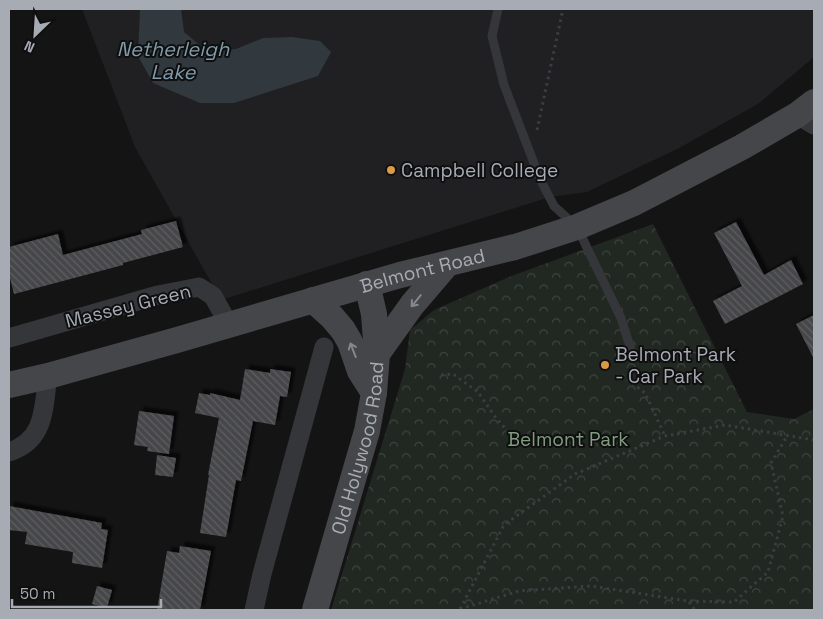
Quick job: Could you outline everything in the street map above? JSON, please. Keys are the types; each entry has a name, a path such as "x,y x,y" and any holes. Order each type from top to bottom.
{"main road":[{"name":"Belmont Road","path":"9,385 176,340 367,284 515,247 577,227 634,203 808,114"},
{"path":"377,354 412,305 447,264"},
{"name":"Old Holywood Road","path":"315,610 367,431 374,393 377,354 374,314 367,284"},
{"path":"313,300 344,330 360,371 374,393"}],"street":[{"name":"Massey Green","path":"9,338 158,295 199,288 213,296 228,325"},
{"path":"255,610 264,565 324,347"},
{"path":"9,452 18,449 34,437 42,419 48,376"}],"lane":[{"path":"498,9 492,36 504,85 540,179 554,206 577,227 621,318 632,350"}],"path":[{"path":"532,158 563,9"},
{"path":"441,375 453,374 478,392 496,418 512,436"},
{"path":"622,375 645,392 665,436"},
{"path":"460,610 504,525 575,474 665,436 725,425 814,440"},
{"path":"460,610 519,591 591,586 688,602 734,602 768,572 783,516 771,463 786,436"},
{"path":"688,602 695,610"}],"shaded area":[{"name":"Campbell College","path":"82,9 814,9 814,57 758,104 679,148 587,192 550,197 221,300 135,147"}],"green space":[{"name":"Belmont Park","path":"653,224 747,412 794,419 814,409 814,610 331,610 405,369 410,330 434,310 509,277"}],"water":[{"name":"Netherleigh Lake","path":"140,9 181,9 184,32 209,53 236,49 263,38 292,37 320,41 331,52 318,76 234,103 200,103 153,83 138,56"}],"building":[{"path":"176,221 183,247 14,294 9,274 9,247 58,234 63,255 142,234 141,230"},
{"path":"736,222 764,275 791,260 803,284 725,324 713,301 742,286 714,233"},
{"path":"814,315 814,359 796,324"},
{"path":"245,369 270,373 270,369 291,372 287,397 280,396 275,425 253,421 241,481 236,480 226,537 200,533 208,475 219,418 195,413 199,393 210,395 210,393 240,400"},
{"path":"139,411 174,416 169,454 147,451 148,447 134,445"},
{"path":"157,455 176,458 173,477 155,475"},
{"path":"9,506 102,523 101,529 108,530 102,568 72,563 73,552 25,544 27,532 9,530"},
{"path":"180,546 211,551 200,610 157,610 167,551 179,553"},
{"path":"97,586 112,590 107,608 92,604"}],"place":[{"name":"Campbell College","path":"391,170"},
{"name":"Belmont Park - Car Park","path":"605,365"}]}
